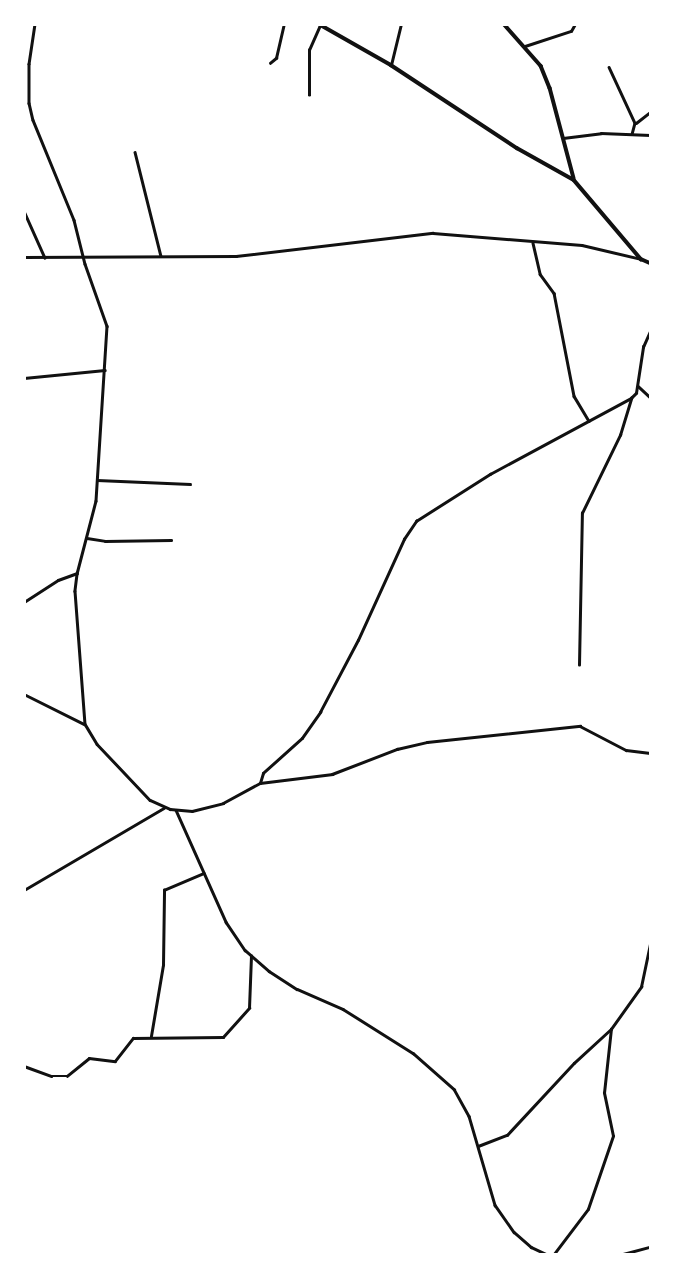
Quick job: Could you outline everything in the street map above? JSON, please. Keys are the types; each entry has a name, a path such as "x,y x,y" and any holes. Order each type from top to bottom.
{"street":[{"path":"35,24 29,64 29,103 74,220 83,257 107,326 97,480 87,538 77,573 77,641 85,724 97,744 130,782 164,808 176,810 204,809 223,803 260,783 332,774 397,749 427,742 573,726 583,727 626,750 650,753"},
{"path":"270,63 276,58 284,24"},
{"path":"391,65 401,24"},
{"path":"504,24 534,55 545,77 574,180"},
{"path":"525,46 570,30 575,24"},
{"path":"309,95 309,50 320,25 391,65 517,148 574,180 641,259"},
{"path":"609,67 635,123 632,135"},
{"path":"635,123 650,113"},
{"path":"562,138 600,133 650,135"},
{"path":"135,152 161,256"},
{"path":"24,211 45,258"},
{"path":"24,257 236,256 433,233 592,246 650,263"},
{"path":"533,243 540,274 554,293 574,396 589,421"},
{"path":"579,665 582,513 620,435 637,385 643,347 650,331"},
{"path":"24,378 105,370"},
{"path":"637,385 650,397"},
{"path":"260,783 263,772 302,738 320,712 358,640 404,539 416,521 489,474 631,398"},
{"path":"97,480 190,484"},
{"path":"87,538 105,541 171,540"},
{"path":"24,602 58,580 77,573"},
{"path":"24,694 85,724"},
{"path":"24,890 164,808"},
{"path":"176,810 226,922 251,956 297,989 343,1009 425,1063 460,1097 478,1146 486,1182 504,1220 531,1247 546,1255"},
{"path":"151,1036 163,965 164,890 204,873"},
{"path":"478,1146 507,1135 574,1063 611,1029 640,987 650,944"},
{"path":"24,1066 51,1076 67,1076 89,1058 115,1061 129,1040 151,1036 216,1039 229,1033 249,1008 251,956"},
{"path":"554,1255 588,1209 614,1136 604,1093 611,1029"},
{"path":"623,1255 650,1247"}]}
